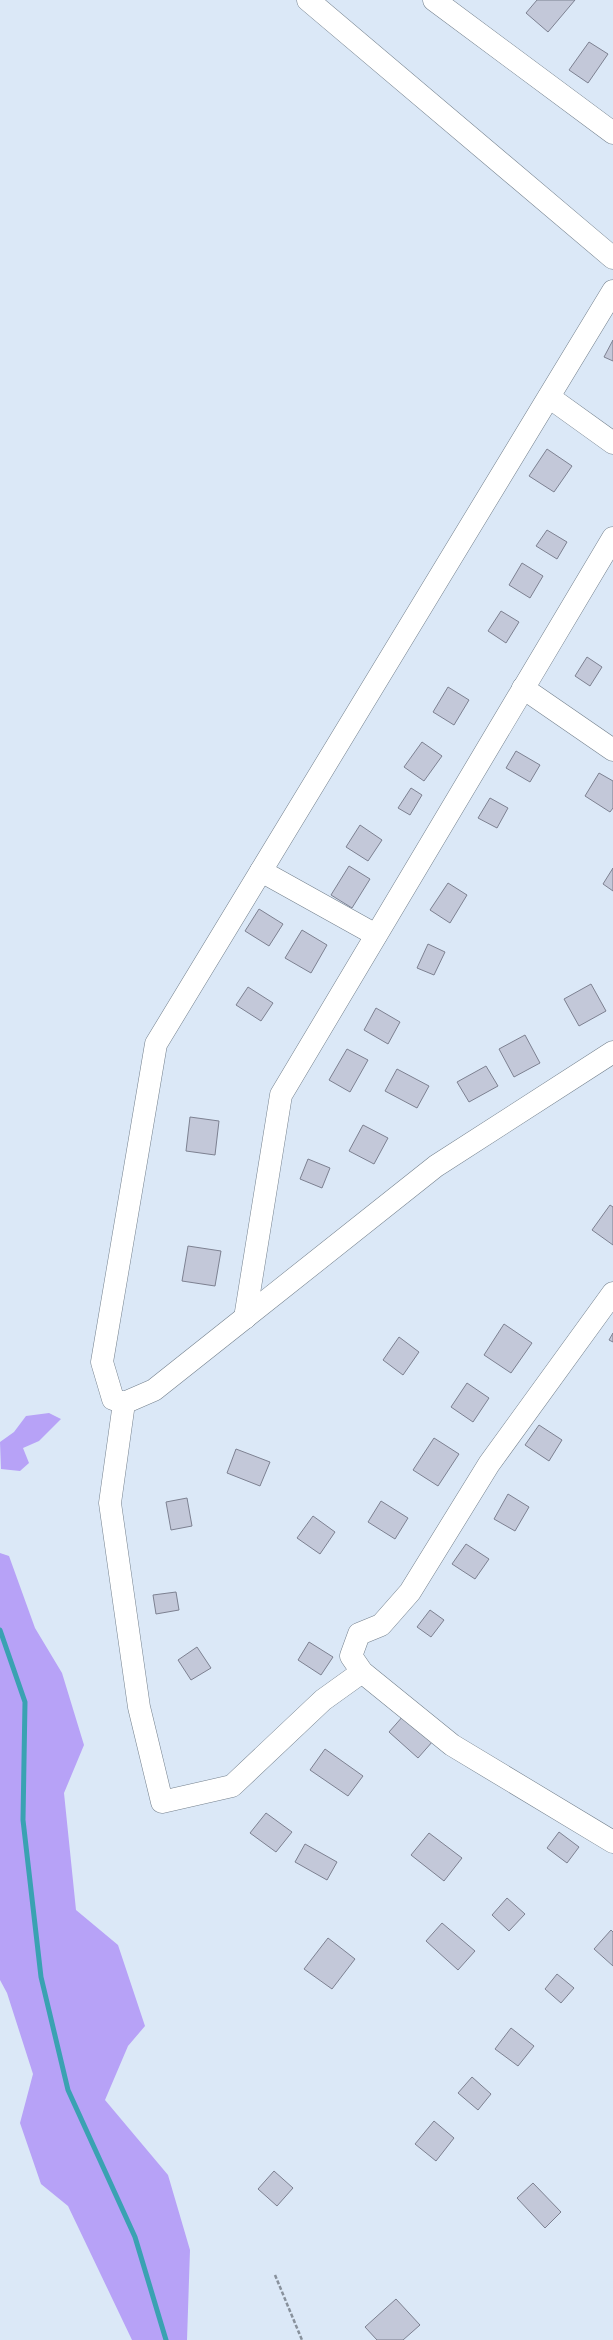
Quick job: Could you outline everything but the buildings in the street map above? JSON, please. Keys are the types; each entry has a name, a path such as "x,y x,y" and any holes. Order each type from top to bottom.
{"street":[{"path":"308,0 613,258"},
{"path":"434,0 613,133"},
{"path":"613,291 156,1044 102,1362 113,1399 124,1403 154,1390 436,1166 613,1052"},
{"path":"549,398 613,443"},
{"path":"245,1318 280,1095 613,538"},
{"path":"524,688 613,750"},
{"path":"262,871 376,935"},
{"path":"613,1293 489,1464 410,1592 380,1625 359,1634 351,1656 362,1672 452,1745 613,1842"},
{"path":"124,1403 110,1503 139,1707 162,1802 232,1786 323,1700 362,1672"}],"path":[{"path":"275,2275 302,2340"}],"shaded area":[{"path":"49,1413 61,1419 39,1441 23,1448 29,1463 20,1471 1,1469 0,1442 14,1432 26,1416"},
{"path":"0,1553 9,1556 35,1628 62,1673 84,1745 64,1793 76,1910 118,1945 145,2026 128,2046 105,2100 168,2175 190,2250 187,2340 132,2340 68,2206 41,2184 20,2123 33,2074 7,1993 0,1980"}],"waterway":[{"path":"0,1630 25,1702 23,1820 41,1977 68,2090 135,2237 166,2340"}]}
